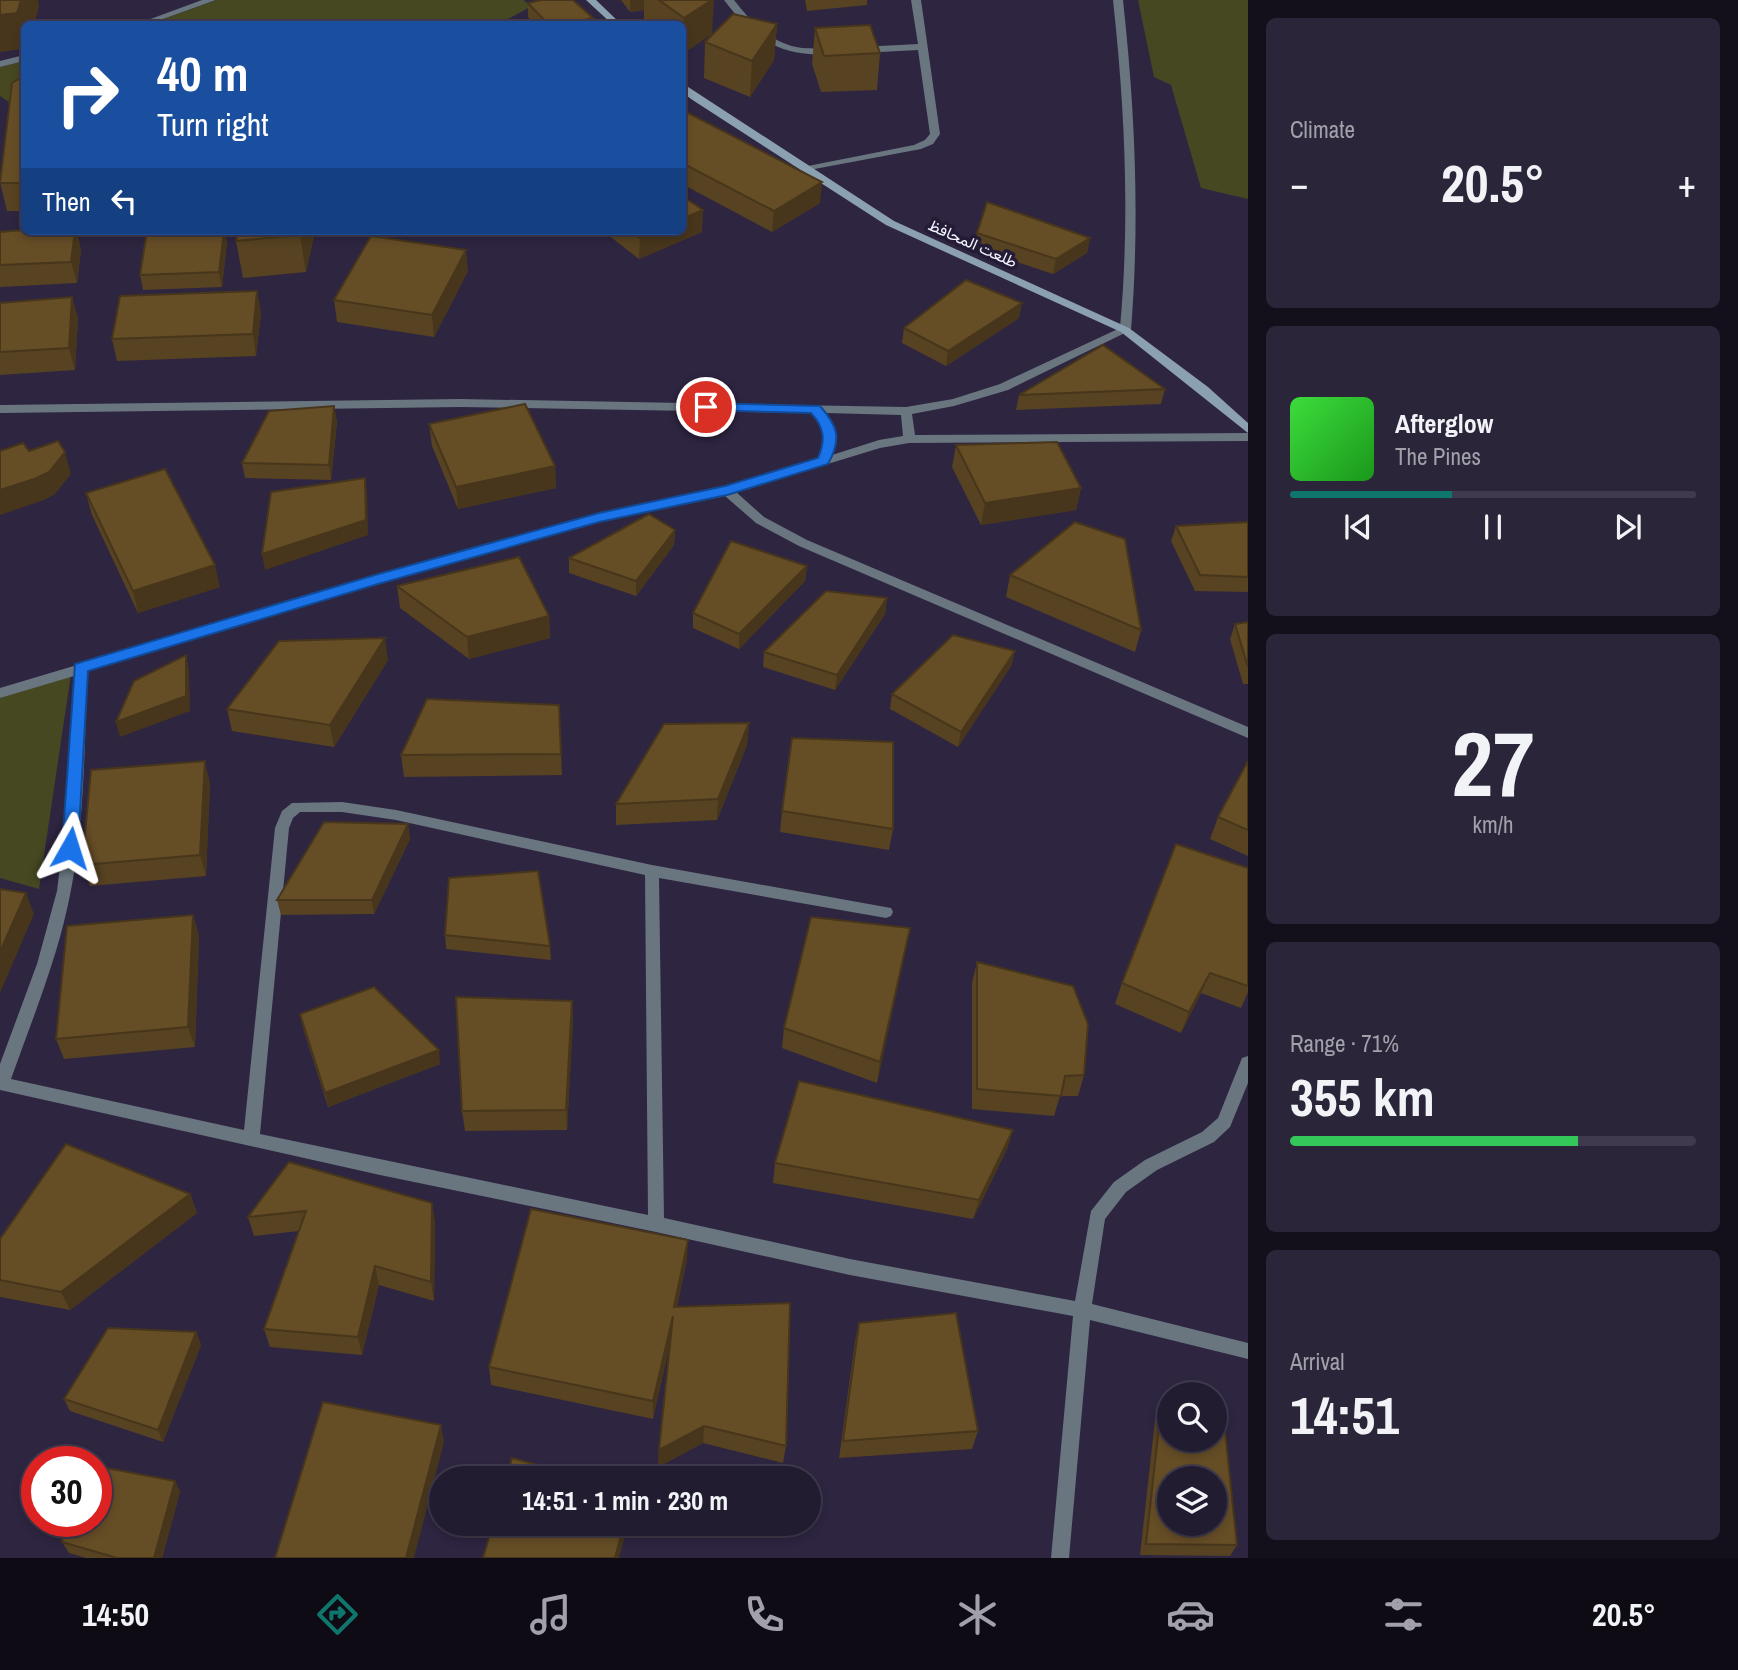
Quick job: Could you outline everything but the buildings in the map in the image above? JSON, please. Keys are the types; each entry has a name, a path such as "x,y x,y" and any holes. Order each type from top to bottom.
{"street":[{"path":"151,21 211,0"},
{"path":"591,0 614,21"},
{"path":"729,0 743,19 766,40 790,50 810,53 922,47"},
{"path":"808,169 918,147 933,139 935,134 916,0"},
{"path":"0,408 460,403 906,411 954,402 1003,387 1125,330 1132,266 1132,173 1125,57 1118,0"},
{"path":"0,64 21,59"},
{"name":"طلعت المحافظ","path":"686,90 890,223 1125,330 1204,390 1248,429"},
{"path":"815,409 827,423 830,432 828,450 823,461"},
{"path":"906,411 909,439"},
{"path":"0,693 375,580 599,518 727,491 879,444 909,439 1248,437"},
{"path":"727,491 760,520 803,542 1248,733"},
{"path":"80,668 73,826 64,891 47,959 1,1083 380,1168 850,1267 1082,1310 1248,1351"},
{"path":"251,1139 282,828 287,815 297,807 342,807 396,815 652,871 886,912"},
{"path":"652,871 656,1224"},
{"path":"1060,1558 1082,1310 1097,1216 1120,1186 1151,1165 1208,1137 1224,1122 1248,1063"}],"green space":[{"path":"217,0 524,0 530,7 504,21 158,21"},
{"path":"1138,0 1248,0 1248,199 1201,188 1171,85 1154,77"},
{"path":"21,62 21,104 16,107 0,96 0,67"},
{"path":"71,674 39,889 0,878 0,698"}],"route":[{"path":"70,848 80,668 375,580 599,518 727,491 823,461 828,450 830,432 827,423 815,409 706,407"}]}
